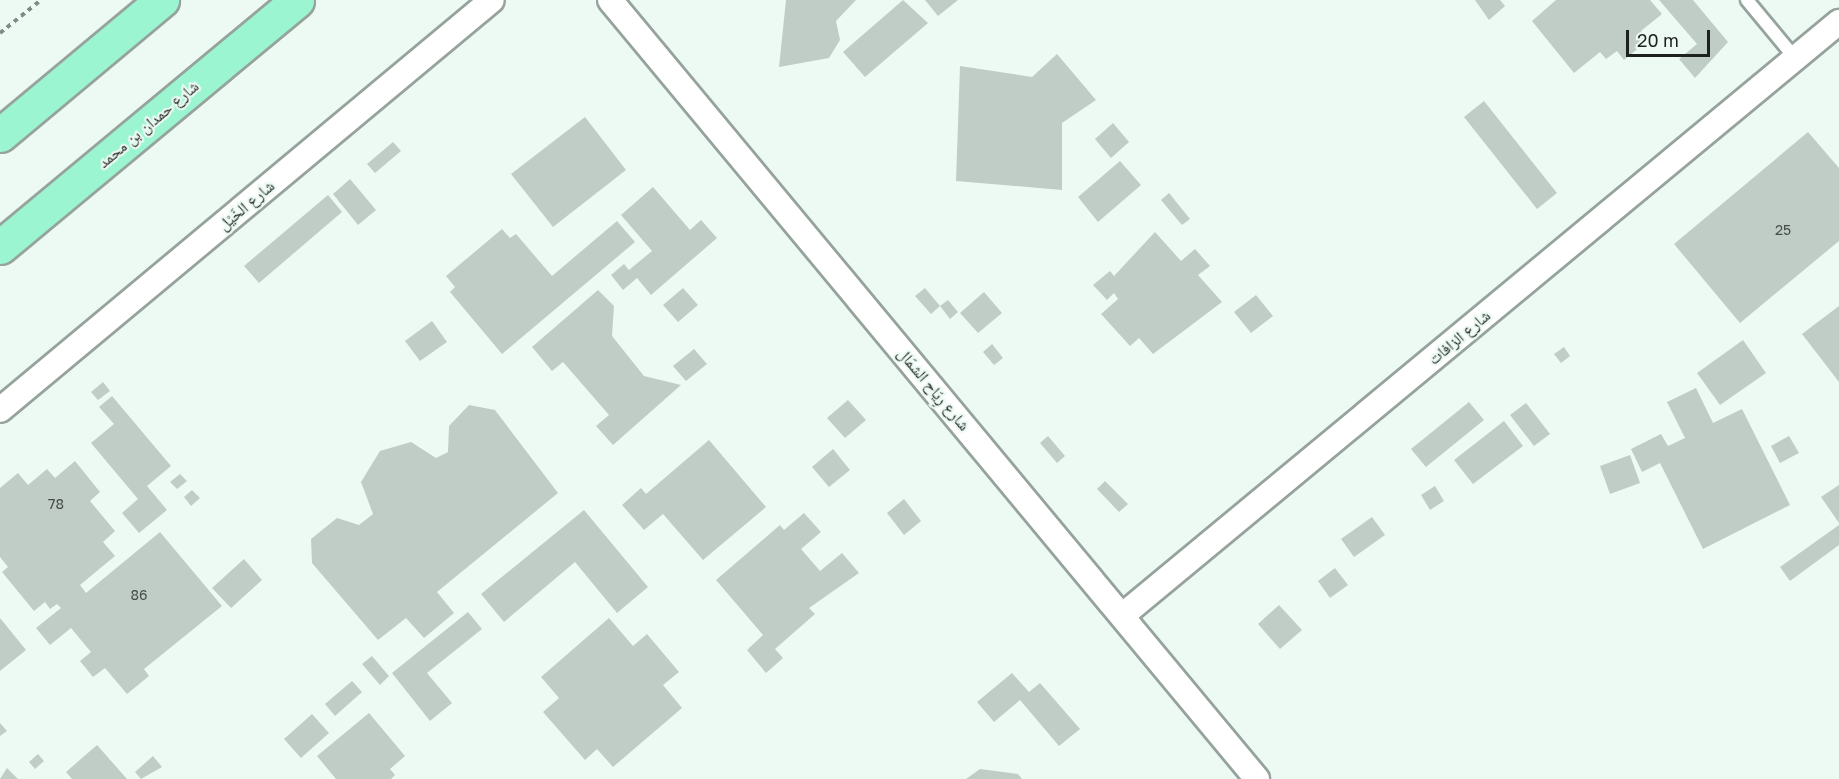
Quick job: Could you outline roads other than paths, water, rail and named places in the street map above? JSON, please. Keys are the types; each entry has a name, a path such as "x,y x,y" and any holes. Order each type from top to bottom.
{"main road":[{"path":"0,135 162,0"},
{"name":"شارع حمدان بن محمد","path":"0,247 297,0"}],"street":[{"name":"شارع الخَيْل","path":"0,410 492,0"},
{"name":"شارع رِيَاح الشمَال","path":"610,0 1257,779"},
{"name":"شارع الزافات","path":"1123,615 1839,22"}],"lane":[{"path":"1748,0 1795,58"}]}
